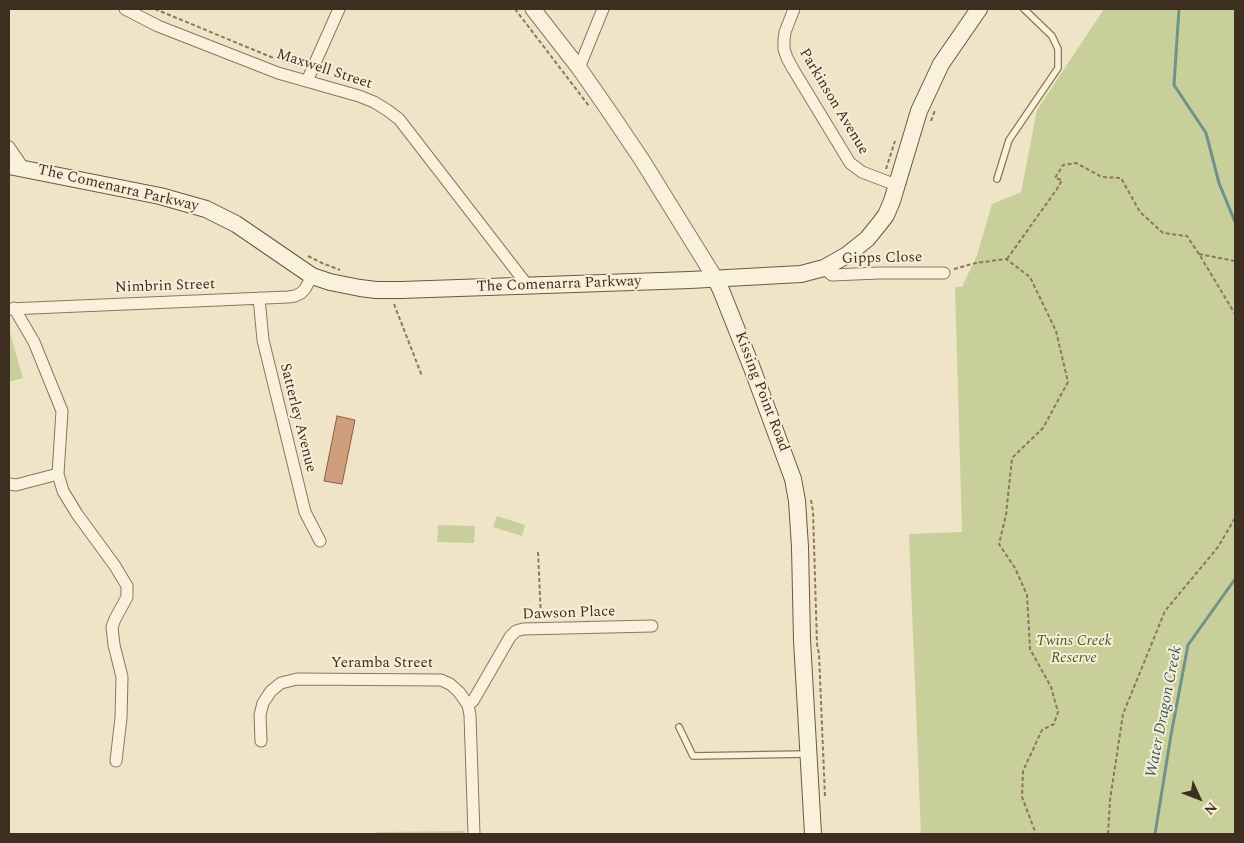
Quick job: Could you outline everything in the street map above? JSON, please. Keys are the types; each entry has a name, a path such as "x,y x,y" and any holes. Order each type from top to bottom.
{"main road":[{"name":"The Comenarra Parkway","path":"16,167 160,196 206,209 236,224 312,276 345,285 376,290 528,286 802,274 824,268 848,255 867,239 886,215 919,111 941,64 979,9"},
{"name":"Kissing Point Road","path":"715,278 786,456 797,501 802,640 813,834"}],"street":[{"name":"Maxwell Street","path":"125,9 158,26 278,73 359,96 387,110 399,120 528,286"},
{"path":"306,81 339,9"},
{"name":"Kissing Point Road","path":"533,9 579,68 642,160 715,278"},
{"path":"579,68 603,9"},
{"name":"Parkinson Avenue","path":"794,9 785,32 784,40 784,49 793,69 850,163 862,172 896,186"},
{"path":"9,147 16,167"},
{"name":"Gipps Close","path":"824,268 832,275 944,273"},
{"name":"Nimbrin Street","path":"11,309 296,296 305,289 312,276"},
{"name":"Satterley Avenue","path":"259,298 263,340 305,512 320,541"},
{"path":"11,309 34,342 62,411 58,474 62,491 127,586 127,597 112,627 114,645 122,677 121,718 116,761"},
{"path":"9,484 16,485 58,474"},
{"name":"Dawson Place","path":"468,705 473,701 510,637 516,631 523,629 652,626"},
{"name":"Yeramba Street","path":"261,741 260,715 263,703 271,691 281,683 297,679 440,680 450,684 460,692 468,705"},
{"path":"468,705 470,714 474,834"}],"lane":[{"path":"997,179 1010,140 1058,68 1058,49 1052,36 1024,9"},
{"path":"679,727 693,756 809,754"}],"path":[{"path":"155,9 271,58 304,68"},
{"path":"515,9 593,111"},
{"path":"886,169 897,136"},
{"path":"1006,259 1062,180 1055,178 1063,165 1076,162 1102,177 1121,178 1140,212 1163,233 1187,236 1235,314"},
{"path":"1199,254 1235,261"},
{"path":"944,273 976,263 1006,259 1030,277 1056,331 1068,382 1043,428 1012,458 1006,515 1000,544 1015,568 1027,595 1030,649 1051,687 1058,712 1054,724 1042,730 1023,771 1022,797 1036,834"},
{"path":"394,304 422,376"},
{"path":"1108,834 1110,800 1123,714 1164,611 1218,547 1235,518"},
{"path":"538,552 541,616"}],"green space":[{"name":"Twins Creek Reserve","path":"1104,9 1235,9 1235,834 921,834 909,534 962,532 955,287 962,287 977,255 992,204 1021,192 1037,110"},
{"path":"9,329 23,378 9,382"},
{"path":"497,516 525,525 522,536 493,527"},
{"path":"438,525 475,526 474,543 437,542"},
{"path":"465,831 465,834 377,834 377,832"}],"building":[{"path":"337,416 355,420 342,484 324,481"}],"waterway":[{"name":"Water Dragon Creek","path":"1179,9 1174,85 1206,133 1219,183 1235,222"},
{"name":"Water Dragon Creek","path":"1155,834 1188,645 1235,579"}]}
